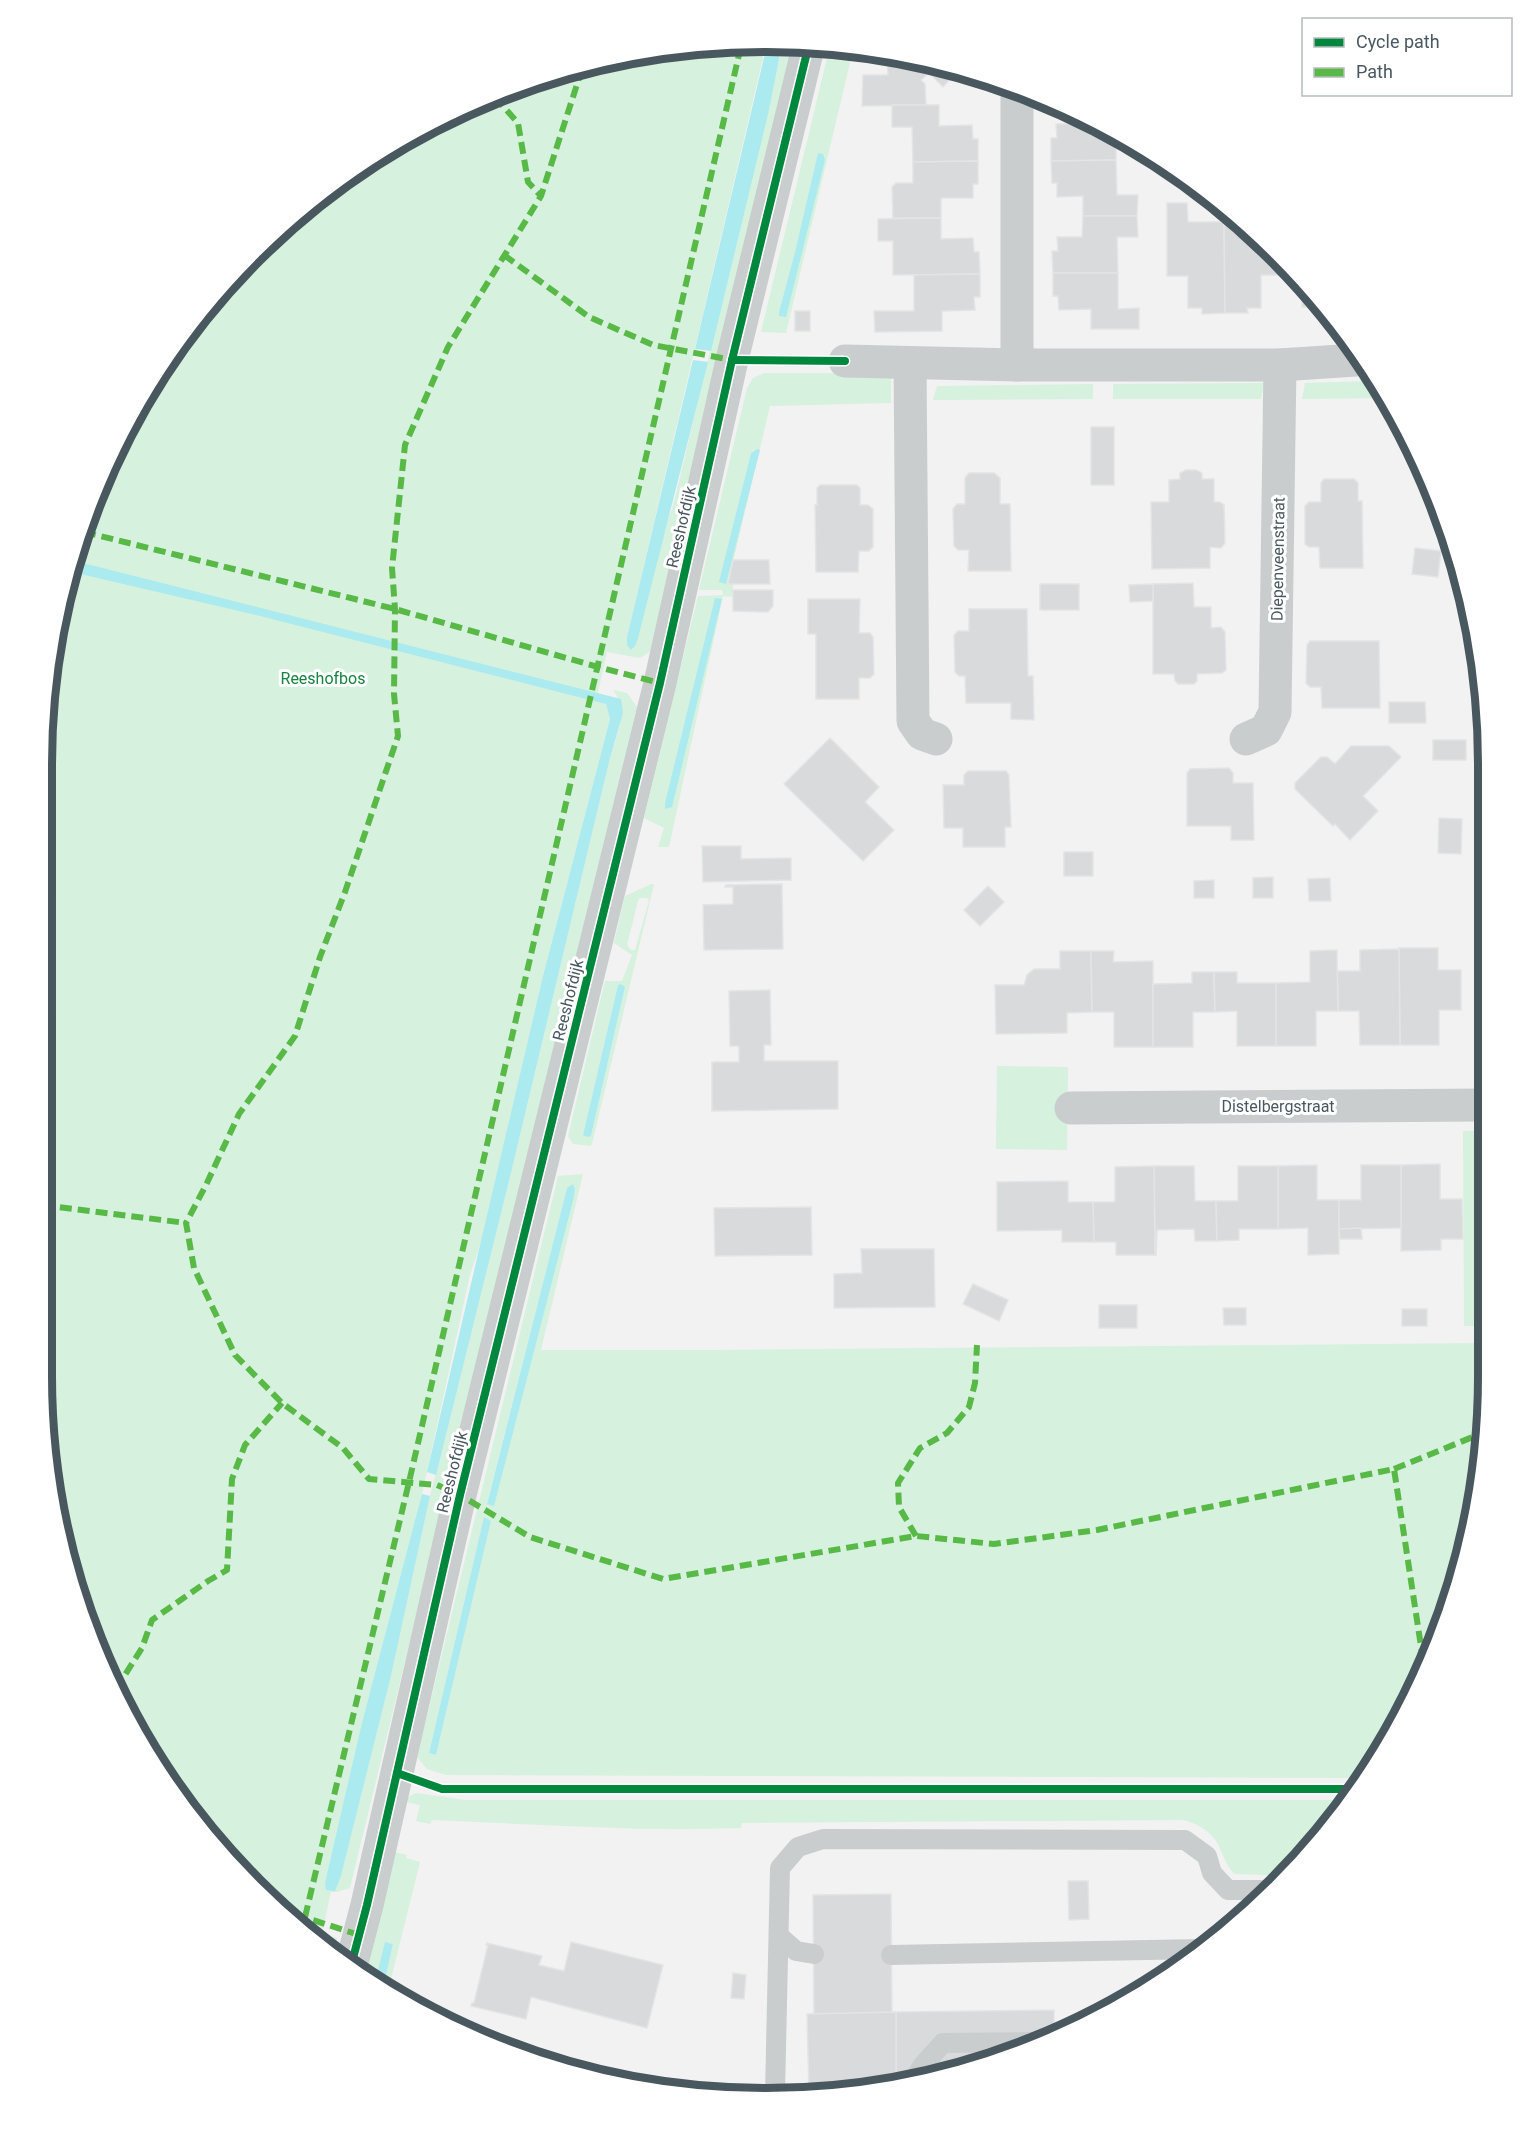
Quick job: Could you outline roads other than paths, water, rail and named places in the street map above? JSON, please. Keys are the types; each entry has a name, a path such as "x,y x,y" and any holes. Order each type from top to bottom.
{"street":[{"name":"Reeshofdijk","path":"353,1957 460,1496 660,683 729,371 807,54"},
{"path":"1017,99 1017,365"},
{"path":"844,361 1017,365 1280,365 1351,360"},
{"path":"910,364 913,721 922,734 936,739"},
{"name":"Diepenveenstraat","path":"1246,739 1266,730 1275,712 1280,365"},
{"name":"Distelbergstraat","path":"1071,1108 1478,1106"}],"lane":[{"path":"775,2088 780,1868 798,1847 823,1839 1185,1840 1206,1856 1212,1873 1228,1890 1258,1890"},
{"path":"778,1936 796,1951 814,1954"},
{"path":"891,1955 1187,1949"},
{"path":"919,2071 943,2043 1017,2042"}],"water":[{"path":"765,52 780,53 711,351 695,349"},
{"path":"818,153 823,154 825,160 786,317 779,316 779,312"},
{"path":"693,360 708,362 638,638 631,650 627,645 627,637"},
{"path":"757,449 760,450 726,584 719,582 751,453"},
{"path":"82,563 621,699 623,713 610,758 436,1475 427,1472 543,976 610,719 606,704 260,616 79,574"},
{"path":"715,598 722,599 672,807 665,809 665,803"},
{"path":"618,985 625,987 591,1136 587,1137 583,1135"},
{"path":"573,1184 574,1197 494,1506 487,1504 567,1188"},
{"path":"422,1494 430,1496 391,1676 341,1876 335,1891 326,1890 325,1883 361,1727"},
{"path":"484,1517 491,1521 436,1755 429,1753"},
{"path":"385,1942 393,1944 385,1978 377,1973"}],"park label":[{"name":"Reeshofbos","path":"323,678"}]}
